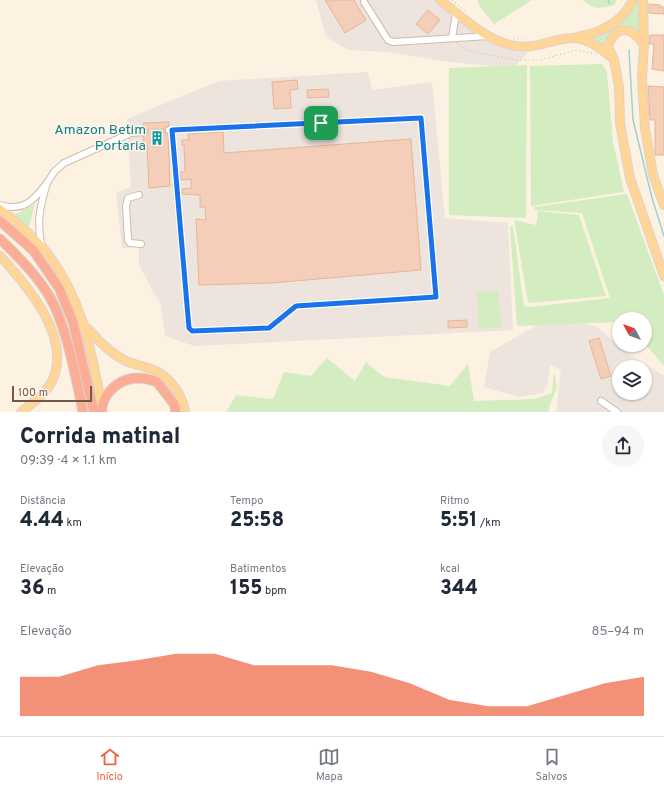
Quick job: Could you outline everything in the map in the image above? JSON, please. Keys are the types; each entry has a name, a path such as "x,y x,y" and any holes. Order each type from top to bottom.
{"highway":[{"path":"0,221 33,250 59,288 73,322 99,410"},
{"path":"0,239 24,261 49,295 62,328 78,385 83,412"},
{"path":"99,410 112,388 119,382 138,378 157,382 174,404 176,412"}],"main road":[{"path":"440,0 489,36 514,46 526,47 593,34 614,23 624,14 633,0"},
{"path":"643,0 644,45 642,78 645,130 653,175 661,190 664,205"},
{"path":"644,45 638,35 625,30 617,32 611,38 608,46 619,87 620,123 630,178 664,276"},
{"path":"574,38 600,48 611,57"},
{"path":"0,209 24,229 43,249 62,275 85,326 92,352 99,410"},
{"path":"0,256 13,270 43,312 55,339 57,350 53,379 43,394 22,412"},
{"path":"85,326 110,351 124,360 156,371 165,378 180,396 185,412"}],"lane":[{"path":"364,2 388,40 394,42 398,43 489,36"},
{"path":"452,38 456,13"},
{"path":"421,118 436,297 296,306 269,328 192,331 189,328 171,130 421,118"},
{"path":"0,205 14,208 26,205 35,198 54,172 64,163 131,133 143,132"},
{"path":"43,249 38,233 38,217 47,182"},
{"path":"139,194 128,198 126,206 128,240 130,243 141,244"},
{"path":"601,401 617,412"}],"path":[{"path":"452,0 466,12"},
{"path":"452,38 458,45 468,51 516,60 539,60 577,50 611,57"},
{"path":"511,38 525,40"}],"shaded area":[{"path":"316,0 435,0 469,29 513,51 528,53 513,68 450,62 388,52 348,50 326,37"},
{"path":"368,72 372,90 432,82 445,218 508,223 513,330 194,346 165,336 161,305 139,265 139,247 122,248 116,193 131,187 127,119 219,81"},
{"path":"548,319 596,326 612,340 612,352 627,352 639,360 612,360 612,400 652,400 652,368 664,376 664,412 556,412 561,370 550,365 547,386 543,393 519,397 484,387 490,352"}],"green space":[{"path":"477,0 532,0 494,24 480,7"},
{"path":"583,0 616,0 615,5 598,8 591,6"},
{"path":"636,0 640,0 641,34 627,27 606,47 584,38 600,34"},
{"path":"602,64 607,72 613,142 624,192 531,206 530,66"},
{"path":"527,65 526,218 449,215 449,68"},
{"path":"627,194 664,295 664,366 652,352 652,312 612,312 612,322 517,326 510,227 513,226 524,306 531,307 610,298 582,213 535,210 534,207"},
{"path":"35,204 29,227 14,215"},
{"path":"538,211 579,215 606,296 528,303 514,220 536,225"},
{"path":"498,291 501,327 479,329 477,292"},
{"path":"327,358 355,381 366,362 384,377 450,386 468,364 474,401 535,399 552,393 554,371 557,388 549,407 549,412 226,412 236,395 273,399 284,372 311,376"}],"building":[{"path":"325,0 354,0 366,20 345,33"},
{"path":"649,4 664,7 664,14 649,13"},
{"path":"428,10 440,20 428,34 416,24"},
{"path":"650,35 664,35 664,71 652,69 654,44 649,44"},
{"path":"297,80 298,89 290,90 291,108 274,109 272,82"},
{"path":"648,86 664,87 664,155 655,155 655,120 650,120"},
{"path":"328,89 329,97 308,98 307,90"},
{"path":"169,122 169,126 165,127 165,130 168,134 170,186 149,188 147,145 144,146 143,136 147,134 147,131 143,128 143,123"},
{"path":"223,132 224,153 411,139 421,270 272,283 199,285 196,219 206,220 205,207 200,207 200,195 182,194 182,189 191,188 191,179 181,180 180,172 185,172 184,145 182,145 182,140 189,140 188,134"},
{"path":"467,320 467,327 448,328 448,321"},
{"path":"599,338 611,376 601,379 589,341"}],"waterway":[{"path":"629,50 633,120 652,198 664,236"}],"tunnel":[{"path":"143,132 169,130"}],"place":[{"name":"Amazon Betim Portaria","path":"157,138"}],"route":[{"path":"421,118 436,297 294,306 269,328 192,331 189,328 172,130 321,123 421,118"}]}
